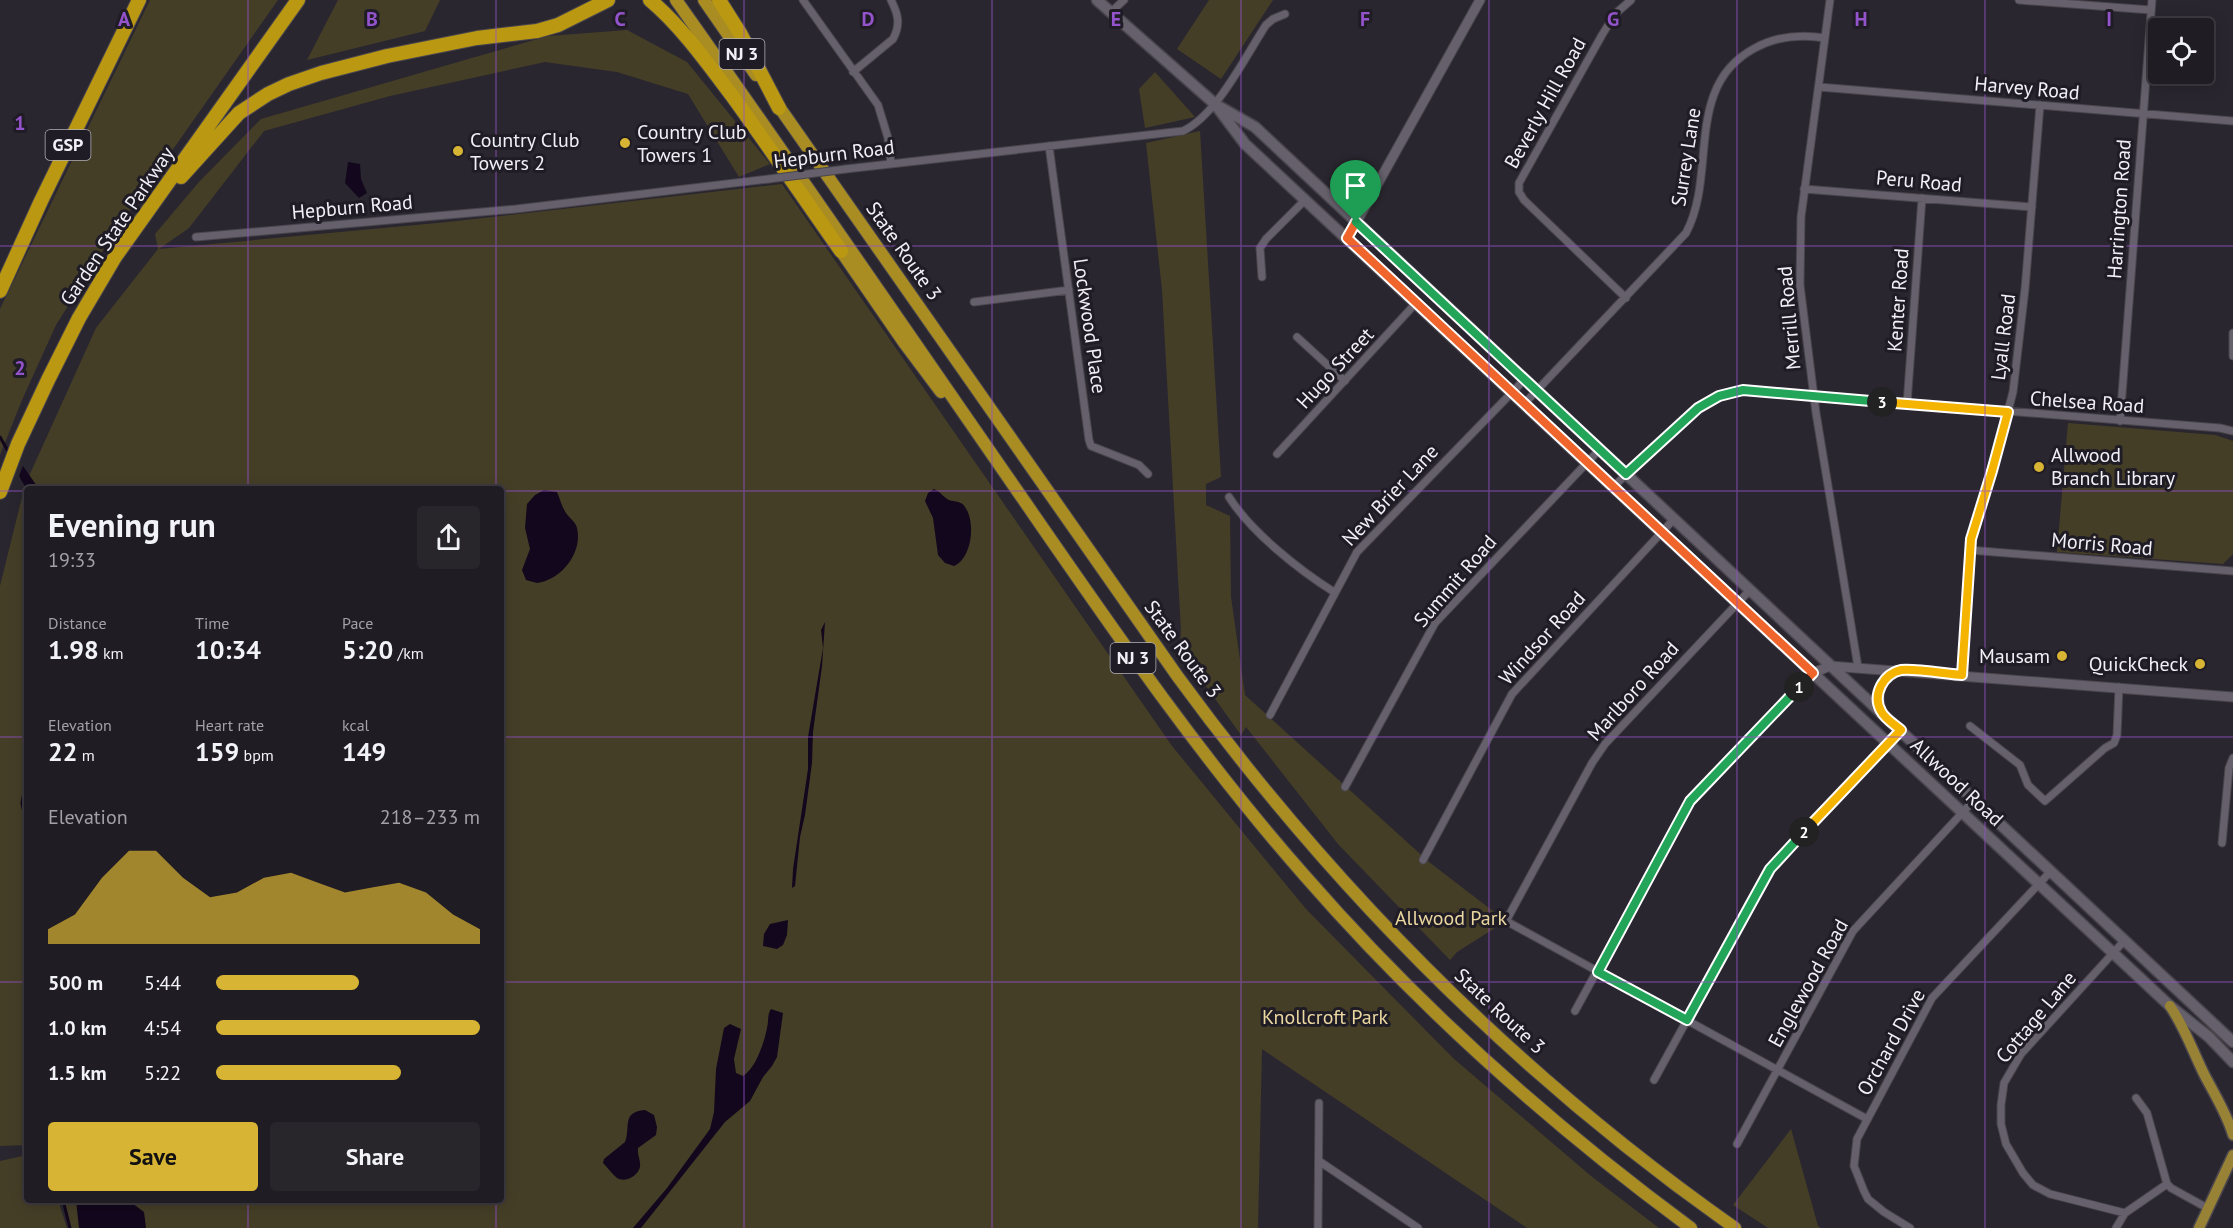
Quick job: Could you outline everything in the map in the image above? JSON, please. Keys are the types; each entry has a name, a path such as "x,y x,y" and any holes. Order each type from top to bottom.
{"highway":[{"name":"GSP","path":"0,291 139,0"},
{"name":"Garden State Parkway","path":"1,488 18,444 79,318 115,257 298,0"},
{"path":"158,196 183,176 239,113 268,94 289,84 387,56 477,38 537,31 558,25 608,0"},
{"path":"650,0 663,12 717,76 925,372 1000,466"},
{"name":"NJ 3","path":"676,0 1000,466 1187,731 1241,801 1327,902 1411,990 1500,1073 1592,1152 1691,1228"},
{"name":"State Route 3","path":"704,0 1178,677 1300,833 1412,955 1507,1046 1617,1139 1735,1228"},
{"path":"719,0 740,33 779,108"}],"main road":[{"name":"Allwood Road","path":"1096,0 1215,104 1255,127 2233,1042"},
{"name":"Allwood Road","path":"1215,104 1245,144 2170,1005 2209,1037 2233,1062"},
{"path":"2170,1005 2183,1025 2198,1061 2230,1123 2233,1135"},
{"path":"2199,1228 2233,1155"}],"street":[{"path":"803,0 878,105 888,138 891,163"},
{"path":"853,72 893,39 897,32 898,15 891,0"},
{"path":"1110,13 1124,0"},
{"path":"1347,238 1480,0"},
{"name":"Beverly Hill Road","path":"1626,298 1524,200 1519,192 1519,183 1602,35 1615,14 1631,0"},
{"name":"Merrill Road","path":"1830,0 1801,217 1800,285 1814,397 1858,667"},
{"path":"2019,0 2151,10"},
{"name":"Harrington Road","path":"2120,421 2152,0"},
{"name":"Hepburn Road","path":"196,237 516,209 891,163 1183,132 1202,120 1215,104 1266,25 1285,14"},
{"name":"Surrey Lane","path":"1524,404 1678,243 1691,224 1698,197 1707,119 1720,79 1748,51 1768,41 1806,35 1825,38"},
{"name":"Harvey Road","path":"1819,87 2233,121"},
{"name":"Lyall Road","path":"1962,675 1969,550 2013,392 2025,289 2040,105"},
{"name":"Lockwood Place","path":"1049,146 1091,446 1139,465 1148,474"},
{"name":"Peru Road","path":"1804,189 2032,207"},
{"name":"Kenter Road","path":"1906,404 1922,198"},
{"path":"1262,277 1260,248 1305,200"},
{"path":"974,302 1069,290"},
{"name":"Hugo Street","path":"1277,454 1416,303"},
{"path":"2233,333 2233,356"},
{"path":"1297,337 1345,381"},
{"name":"New Brier Lane","path":"1270,715 1357,552 1525,379"},
{"name":"Chelsea Road","path":"1614,486 1698,408 1719,396 1743,390 2220,428 2233,431"},
{"name":"Summit Road","path":"1345,787 1435,622 1600,449"},
{"path":"1229,497 1237,510 1274,545 1311,578 1334,592"},
{"name":"Windsor Road","path":"1423,860 1512,694 1674,519"},
{"name":"Morris Road","path":"1969,550 2233,572"},
{"name":"Marlboro Road","path":"1598,972 1506,921 1592,763 1605,744 1750,590"},
{"path":"1575,1011 1690,801 1813,673 1830,666 1858,667 2233,697"},
{"path":"1881,712 1877,696 1880,686 1887,678 1900,670"},
{"path":"1970,726 2019,765 2028,785 2045,801 2105,748 2114,743 2119,687"},
{"path":"1654,1080 1770,869 1901,730"},
{"path":"2222,843 2229,768 2233,758"},
{"name":"Englewood Road","path":"1737,1144 1853,931 1975,799"},
{"name":"Orchard Drive","path":"1911,1228 1869,1199 1856,1174 1854,1149 1867,1119 1932,998 2051,871"},
{"name":"Cottage Lane","path":"2124,940 2021,1054 2008,1073 2001,1094 2001,1124 2006,1144 2033,1185 2057,1197 2125,1213"},
{"path":"1598,972 1867,1119"},
{"path":"2136,1098 2147,1113 2167,1184 2208,1209"},
{"path":"1318,1228 1319,1103"},
{"path":"1318,1161 1418,1228"},
{"path":"2116,1228 2125,1213 2167,1184"}],"green space":[{"path":"150,0 278,0 112,236 56,325 0,455 0,309"},
{"path":"338,0 440,0 425,31 307,60"},
{"path":"1209,0 1273,0 1221,79 1177,49"},
{"name":"Knollcroft Park","path":"627,30 687,62 770,164 739,177 688,94 617,72 545,62 390,96 264,131 189,228 159,249 448,222 782,184 1172,746 1306,909 1453,1058 1591,1176 1659,1228 1527,1228 1262,1049 1258,1228 70,1228 64,1203 504,1203 504,486 25,486 96,328 158,249 155,234 199,182 261,119 548,36"},
{"path":"1155,72 1195,117 1145,128 1139,89"},
{"name":"Allwood Park","path":"1200,131 1221,477 1206,484 1206,505 1230,516 1231,597 1245,695 1429,862 1506,921 1457,952 1450,960 1338,844 1246,727 1241,735 1180,650 1181,631 1162,290 1146,143"},
{"path":"2068,423 2215,435 2233,441 2233,554 2223,564 2057,552"},
{"path":"24,489 24,1145 0,1146 0,586"},
{"path":"1791,1129 1818,1226 1821,1228 1768,1228 1733,1205"},
{"path":"24,1156 24,1203 59,1203 67,1228 0,1228 0,1161"}],"shaded area":[{"path":"348,162 360,164 361,179 367,193 359,198 345,183"},
{"path":"23,466 37,486 25,486 19,476"},
{"path":"934,489 949,500 962,504 970,521 968,548 965,556 954,566 945,563 938,555 933,518 925,501 928,493"},
{"path":"544,490 557,492 565,511 576,526 578,537 573,556 562,571 546,581 537,583 526,580 522,570 530,549 525,528 527,504 535,495"},
{"path":"825,622 822,666 813,732 812,763 795,886 792,888 808,769 808,737 823,648 821,630"},
{"path":"788,920 787,935 783,945 777,949 763,946 764,934 770,924"},
{"path":"771,1009 783,1013 777,1057 750,1101 725,1122 641,1228 633,1228 667,1188 710,1129 714,1112 716,1069 724,1028 730,1024 741,1029 734,1059 736,1073 743,1076 759,1055"},
{"path":"645,1110 654,1115 656,1135 638,1148 640,1165 637,1173 627,1179 617,1178 603,1163 604,1159 625,1142 630,1117 637,1111"},
{"path":"76,1203 132,1203 144,1212 146,1228 79,1228"}],"waterway":[{"path":"0,437 9,453"},
{"path":"24,792 22,803 24,813"},
{"path":"64,1203 70,1228"}],"place":[{"name":"Country Club Towers 1","path":"625,143"},
{"name":"Country Club Towers 2","path":"458,151"},
{"name":"Allwood Branch Library","path":"2039,467"},
{"name":"Mausam","path":"2062,656"},
{"name":"QuickCheck","path":"2200,664"}],"route":[{"path":"1356,222 1626,474 1698,408 1719,396 1743,390 2008,412 1969,550 1962,675 1900,670 1887,678 1880,686 1877,696 1881,712 1901,730 1777,859 1687,1020 1598,972 1690,801 1813,673 1347,238 1356,222"}]}
